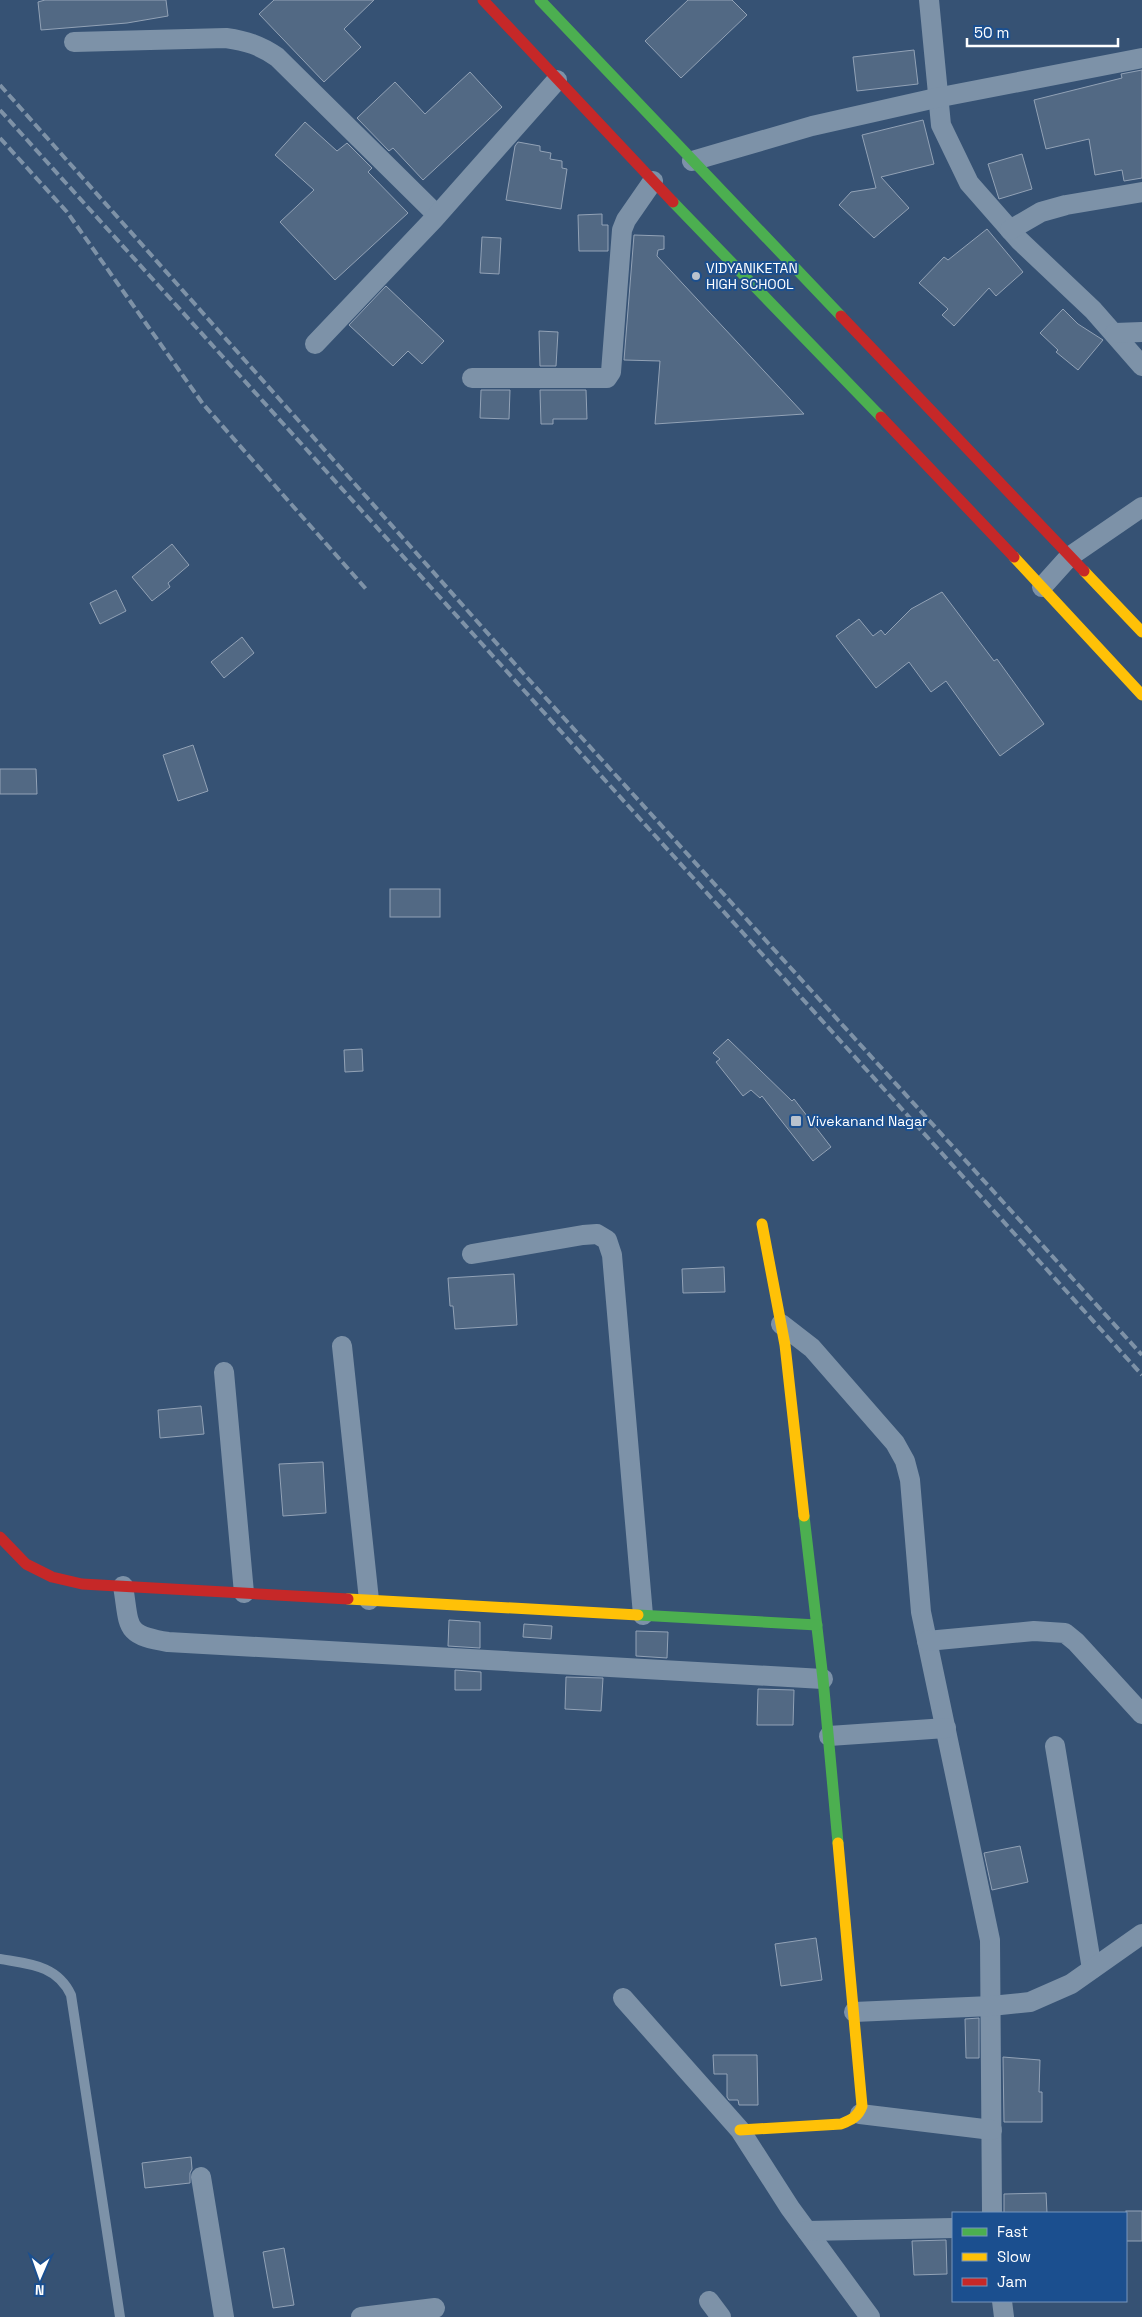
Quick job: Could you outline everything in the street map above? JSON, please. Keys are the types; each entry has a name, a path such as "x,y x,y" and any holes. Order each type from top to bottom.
{"main road":[{"path":"483,0 653,181 960,499 1142,695"},
{"path":"540,0 1142,632"},
{"path":"740,2130 841,2124 854,2119 860,2114 862,2088 817,1625 782,1324 762,1224"},
{"path":"0,1537 26,1564 52,1577 82,1584 817,1625"}],"street":[{"path":"929,0 936,98 940,125 969,183 1010,230 1115,333 1142,366"},
{"path":"74,42 226,38 249,41 264,48 277,57 437,215"},
{"path":"692,161 812,126 936,98 1142,58"},
{"path":"315,344 437,215 557,80"},
{"path":"472,378 607,378 611,372 622,230 626,220 653,181"},
{"path":"1010,230 1041,212 1058,207 1142,192"},
{"path":"1115,333 1142,332"},
{"path":"1042,586 1069,557 1142,507"},
{"path":"472,1254 583,1234 597,1234 607,1240 612,1255 643,1615"},
{"path":"782,1324 812,1348 895,1443 905,1461 910,1480 921,1612 990,1940 992,2212"},
{"path":"342,1346 369,1600"},
{"path":"224,1372 244,1593"},
{"path":"123,1586 130,1628 139,1636 168,1642 823,1680"},
{"path":"927,1641 1034,1631 1065,1634 1076,1642 1142,1714"},
{"path":"829,1736 946,1728"},
{"path":"1054,1746 1092,1969"},
{"path":"854,2012 990,2006 1030,2002 1071,1984 1142,1934"},
{"path":"623,1998 740,2130 807,2231 870,2317"},
{"path":"860,2114 992,2130"},
{"path":"201,2177 224,2317"},
{"path":"807,2231 952,2228"},
{"path":"709,2301 720,2317"},
{"path":"1002,2302 1004,2317"},
{"path":"361,2317 435,2308"}],"lane":[{"path":"0,1959 35,1965 54,1973 65,1982 70,1995 120,2317"}],"building":[{"path":"45,0 166,0 168,16 127,23 41,30 38,2"},
{"path":"274,0 374,0 344,29 361,47 324,82 259,14"},
{"path":"688,0 732,0 747,15 681,78 645,41"},
{"path":"914,50 918,84 857,91 853,57"},
{"path":"1142,70 1142,178 1124,181 1122,170 1095,175 1089,139 1046,149 1034,100 1122,78 1121,74"},
{"path":"470,72 502,107 423,180 393,148 389,151 357,118 395,82 425,114"},
{"path":"923,120 934,164 881,177 909,208 874,238 839,205 851,192 876,188 862,135"},
{"path":"305,122 337,151 347,143 372,168 368,172 408,213 335,280 280,222 314,190 275,155"},
{"path":"518,142 540,146 540,151 551,153 550,159 562,161 562,168 567,169 561,209 506,200 515,146"},
{"path":"1022,154 1032,189 999,199 988,164"},
{"path":"602,214 602,225 608,225 608,251 579,251 578,215"},
{"path":"987,229 1023,272 996,296 989,288 954,326 942,315 948,309 919,283 944,257 948,260"},
{"path":"634,235 664,236 664,249 658,250 657,256 804,414 655,424 660,361 624,360"},
{"path":"482,237 501,238 499,274 480,273"},
{"path":"386,286 444,341 422,364 408,351 393,366 349,325"},
{"path":"1063,309 1078,324 1103,340 1078,370 1056,352 1058,350 1040,333"},
{"path":"539,331 558,332 556,366 540,366"},
{"path":"481,390 510,390 509,419 480,418"},
{"path":"540,390 586,390 587,419 553,419 553,424 541,424"},
{"path":"172,544 189,565 168,583 170,587 152,601 132,577"},
{"path":"116,590 126,611 100,624 90,603"},
{"path":"942,592 994,661 997,659 1044,724 1000,756 946,681 931,692 909,662 876,688 836,636 859,619 873,636 881,630 885,635 911,609"},
{"path":"242,637 254,653 224,678 211,662"},
{"path":"193,745 208,791 178,801 163,755"},
{"path":"0,769 36,769 37,794 0,794"},
{"path":"390,889 440,889 440,917 390,917"},
{"path":"728,1039 792,1101 794,1099 831,1147 813,1161 762,1096 760,1098 751,1090 743,1096 716,1062 720,1059 713,1053"},
{"path":"362,1049 363,1071 345,1072 344,1050"},
{"path":"724,1267 725,1292 683,1293 682,1269"},
{"path":"514,1274 517,1325 455,1329 453,1306 450,1306 448,1278"},
{"path":"201,1406 204,1434 160,1438 158,1410"},
{"path":"323,1462 326,1513 283,1516 279,1464"},
{"path":"449,1620 480,1622 480,1648 448,1646"},
{"path":"524,1624 552,1626 551,1639 523,1637"},
{"path":"636,1631 668,1632 667,1658 636,1656"},
{"path":"455,1670 481,1672 481,1690 455,1690"},
{"path":"566,1677 603,1678 601,1711 565,1709"},
{"path":"758,1689 794,1690 793,1725 757,1725"},
{"path":"1020,1846 1028,1882 992,1890 984,1853"},
{"path":"816,1938 822,1980 781,1986 775,1944"},
{"path":"979,2018 979,2058 966,2058 965,2019"},
{"path":"713,2055 757,2055 758,2105 739,2105 738,2100 729,2100 727,2097 727,2074 714,2074"},
{"path":"1003,2057 1040,2060 1039,2092 1042,2092 1042,2122 1004,2122"},
{"path":"191,2157 190,2183 145,2188 142,2163"},
{"path":"1046,2193 1047,2212 1004,2212 1004,2194"},
{"path":"1142,2211 1142,2241 1127,2241 1126,2212"},
{"path":"946,2240 947,2274 914,2275 912,2241"},
{"path":"284,2248 294,2305 273,2308 263,2252"}],"railway":[{"path":"0,85 523,673 1142,1355"},
{"path":"0,110 1142,1375"},
{"path":"0,138 67,212 203,404 366,589"}],"traffic: fast":[{"path":"540,0 841,316"},
{"path":"673,202 881,417"},
{"path":"804,1516 823,1679 838,1843"},
{"path":"638,1615 817,1625"}],"traffic: slow":[{"path":"1014,557 1142,695"},
{"path":"1084,571 1142,632"},
{"path":"762,1224 785,1345 804,1516"},
{"path":"348,1599 638,1615"},
{"path":"740,2130 841,2124 854,2118 862,2106 838,1843"}],"traffic: jam":[{"path":"483,0 673,202"},
{"path":"841,316 1084,571"},
{"path":"881,417 1014,557"},
{"path":"0,1537 26,1564 52,1577 82,1584 348,1599"}],"place":[{"name":"VIDYANIKETAN HIGH SCHOOL","path":"696,276"},
{"name":"Vivekanand Nagar","path":"796,1121"}]}
